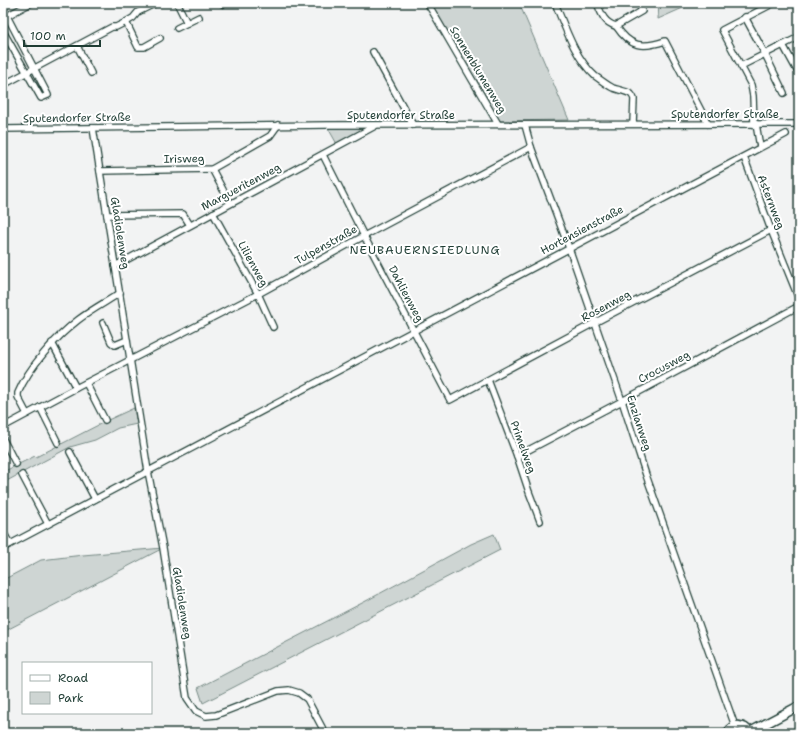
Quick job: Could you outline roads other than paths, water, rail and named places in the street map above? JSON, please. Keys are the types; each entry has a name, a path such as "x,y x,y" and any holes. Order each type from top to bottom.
{"main road":[{"path":"728,733 732,727 740,725 744,726 750,732 799,706"}],"street":[{"path":"3,31 41,98 48,95 5,17 31,3"},
{"path":"3,85 112,27 116,27 126,22 133,18 138,12 156,3"},
{"path":"176,3 187,23"},
{"path":"555,3 583,63 590,71 604,82 614,88 630,93 633,96 633,124"},
{"path":"597,3 602,16 611,24 616,26 622,35 633,43 644,46 665,41 708,124"},
{"path":"616,26 642,11 639,3"},
{"path":"760,147 755,124 752,90 748,79 722,30 774,3"},
{"name":"Sonnenblumenweg","path":"428,4 498,124"},
{"path":"177,28 199,17"},
{"path":"745,17 766,54 784,93"},
{"path":"126,22 138,47 144,47 160,38"},
{"path":"741,66 799,37"},
{"path":"783,45 799,74"},
{"path":"77,46 92,73"},
{"path":"373,52 413,125"},
{"name":"Sputendorfer Straße","path":"3,129 278,125 799,124"},
{"name":"Irisweg","path":"100,171 212,168 270,136 278,125"},
{"name":"Margueritenweg","path":"115,266 230,203 323,155 376,125"},
{"name":"Enzianweg","path":"525,125 531,147 569,248 646,475 736,726"},
{"name":"Gladiolenweg","path":"93,128 148,471 164,555 187,698 196,711 206,716 216,715 278,691 289,690 299,693 307,699 325,733"},
{"name":"Hortensienstraße","path":"3,548 786,134"},
{"name":"Tulpenstraße","path":"3,427 258,294 531,147"},
{"name":"Dahlienweg","path":"323,155 450,400"},
{"name":"Asternweg","path":"744,156 771,230 799,299"},
{"path":"212,168 230,203"},
{"name":"Lilienweg","path":"213,213 258,294 273,327"},
{"path":"107,214 183,214 190,225"},
{"name":"Rosenweg","path":"450,400 771,230"},
{"path":"27,414 18,397 18,393 35,365 52,343 78,320 120,293"},
{"name":"Crocusweg","path":"517,456 799,306"},
{"path":"103,324 111,342 115,345 127,340"},
{"path":"52,343 76,388"},
{"name":"Primelweg","path":"488,380 540,521"},
{"path":"86,383 105,420"},
{"path":"40,407 58,443"},
{"path":"3,439 16,464"},
{"path":"70,452 95,499"},
{"path":"22,475 48,524"},
{"path":"3,532 10,544"}],"district":[{"name":"NEUBAUERNSIEDLUNG","path":"425,250"}]}
